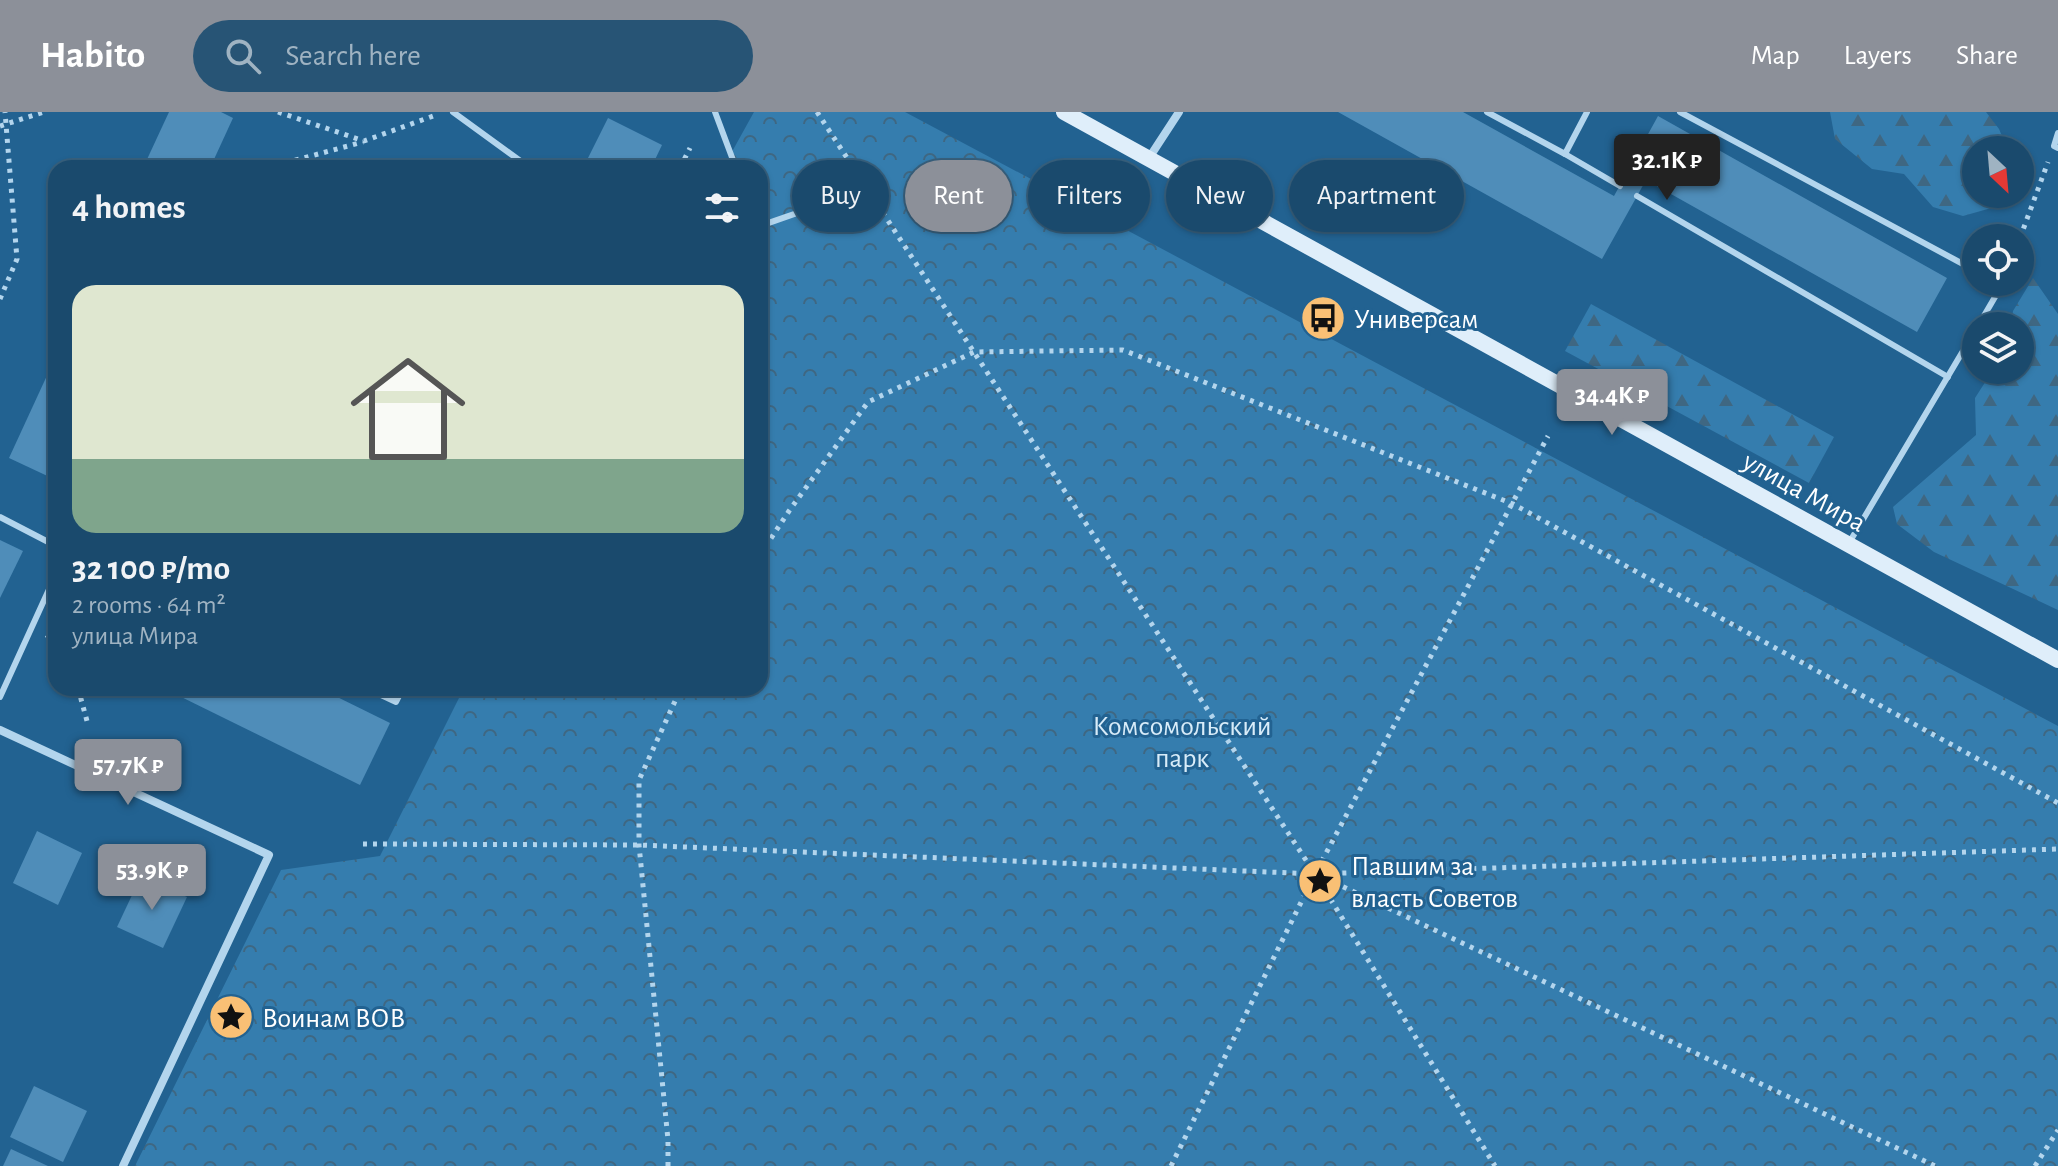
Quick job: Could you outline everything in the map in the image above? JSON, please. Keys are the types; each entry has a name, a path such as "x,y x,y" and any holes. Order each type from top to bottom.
{"main road":[{"name":"улица Мира","path":"1064,112 2058,660"}],"street":[{"path":"1148,159 1179,112"},
{"path":"0,730 269,855 123,1166"}],"lane":[{"path":"453,112 519,160"},
{"path":"715,112 733,160"},
{"path":"1487,112 1620,186"},
{"path":"1565,154 1587,112"},
{"path":"1680,112 1962,263"},
{"path":"2056,147 2058,133"},
{"path":"1637,196 1948,377"},
{"path":"768,223 792,215"},
{"path":"1848,544 1962,353"},
{"path":"0,517 48,542"},
{"path":"0,697 48,592"},
{"path":"383,696 396,702 399,696"}],"path":[{"path":"0,299 17,259 3,124 5,112"},
{"path":"3,124 44,112"},
{"path":"278,112 364,141"},
{"path":"295,160 364,141 442,112"},
{"path":"817,112 1315,874 1495,1166"},
{"path":"2026,224 2056,147"},
{"path":"684,160 690,148"},
{"path":"768,543 868,402 974,352 1123,350 1513,504 2058,803"},
{"path":"1171,1166 1315,874 1548,436"},
{"path":"36,618 48,637"},
{"path":"80,696 87,721"},
{"path":"668,1166 639,845 639,780 677,696"},
{"path":"363,844 639,845 1315,874 2058,849"},
{"path":"1315,874 1935,1166"},
{"path":"2035,1166 2058,1130"}],"green space":[{"name":"Комсомольский парк","path":"754,112 905,112 995,160 905,160 905,232 1012,232 1012,169 1028,178 1028,232 1130,232 2058,726 2058,1166 135,1166 281,870 380,856 460,696 768,696 768,160 727,160"},
{"path":"1830,112 1986,112 2002,136 1962,136 1962,208 1991,208 1963,216 1933,207 1904,174 1872,169 1835,139"},
{"path":"2034,279 2058,314 2058,610 1934,552 1897,524 1893,507 1976,435 1975,398 1984,384 2034,384 2034,312 2013,311 2022,296 2034,296"},
{"path":"1591,304 1834,437 1809,483 1565,351"}],"building":[{"path":"169,112 221,112 233,118 214,160 147,160"},
{"path":"1338,112 1463,112 1614,196 1658,116 1947,278 1917,332 1646,180 1602,259 1464,182 1464,160 1424,160"},
{"path":"608,118 662,145 655,160 587,160"},
{"path":"48,373 48,476 9,458"},
{"path":"0,540 23,551 0,598"},
{"path":"179,696 335,696 390,723 360,785"},
{"path":"37,831 82,853 58,905 13,883"},
{"path":"141,876 187,897 163,948 117,927"},
{"path":"34,1086 87,1111 63,1162 10,1137"},
{"path":"11,1149 48,1166 3,1166"}],"place":[{"name":"Универсам","path":"1323,318"},
{"name":"Павшим за власть Советов","path":"1320,881"},
{"name":"Воинам ВОВ","path":"231,1017"}]}
